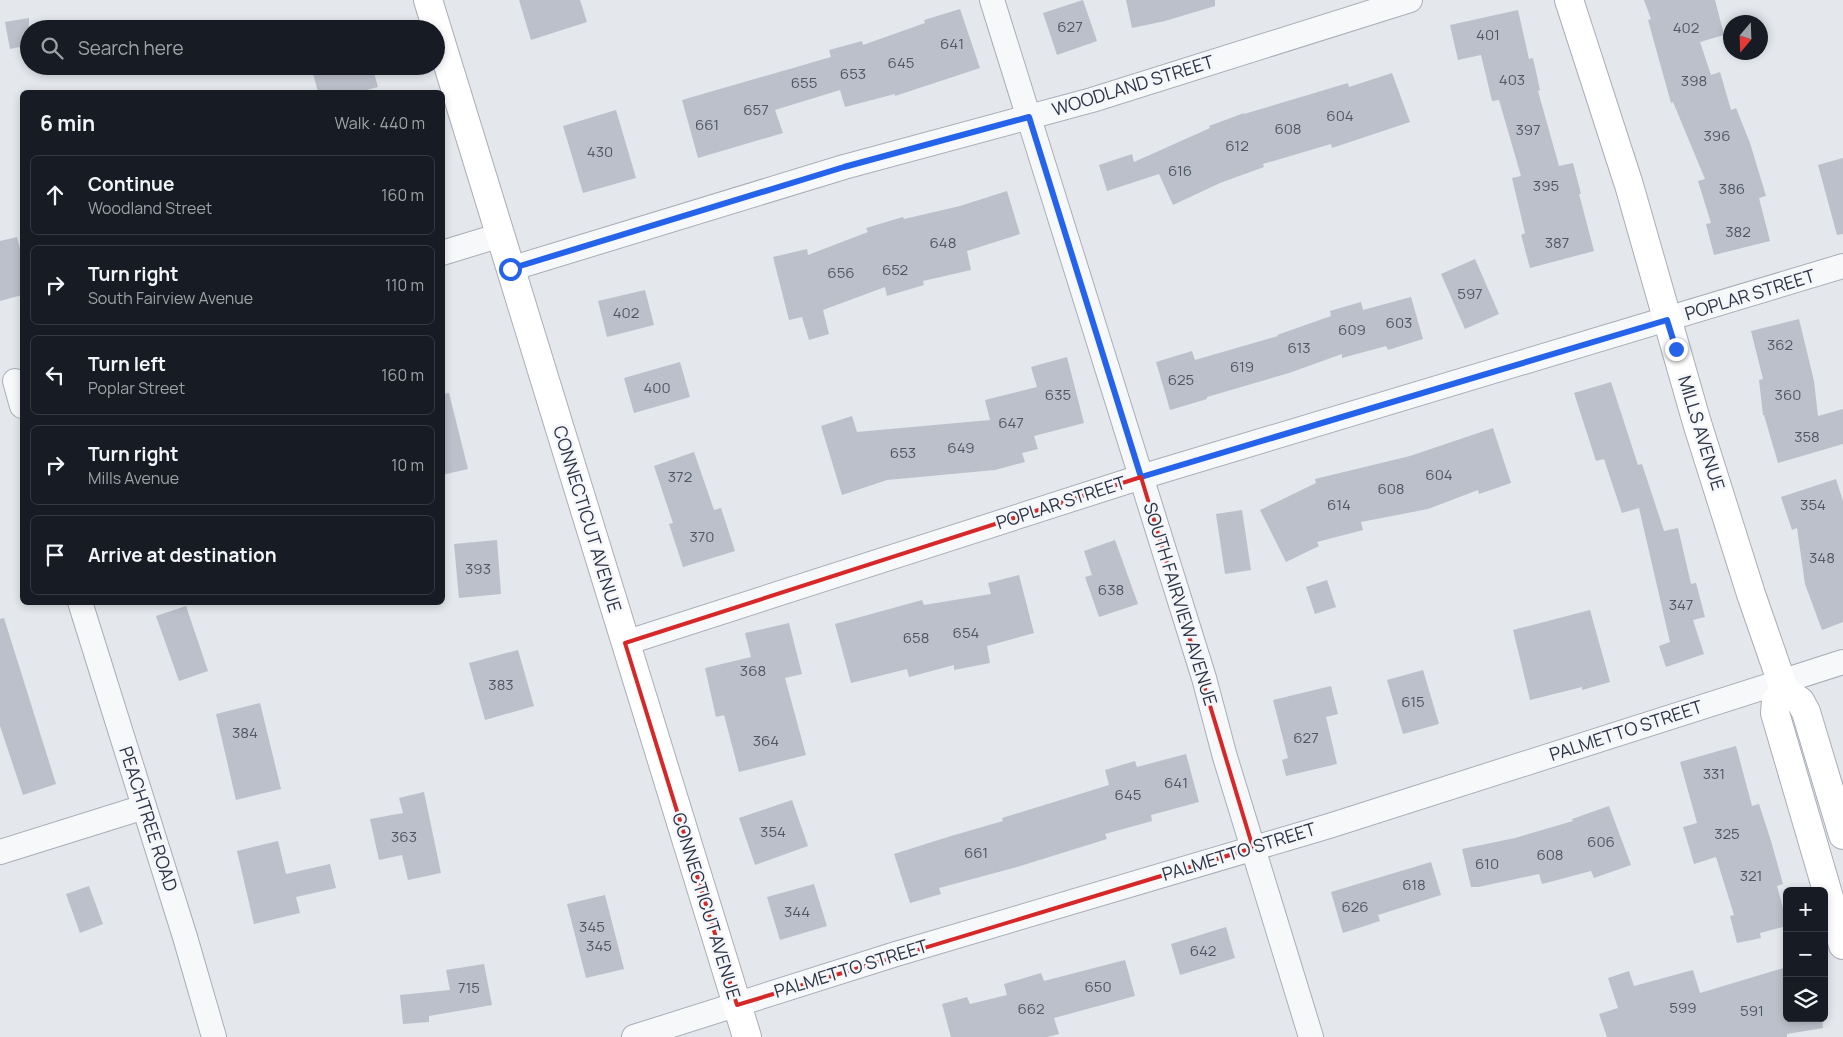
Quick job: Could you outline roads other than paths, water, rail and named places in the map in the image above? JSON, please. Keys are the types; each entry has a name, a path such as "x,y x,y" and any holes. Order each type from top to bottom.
{"street":[{"name":"CONNECTICUT AVENUE","path":"428,0 434,20"},
{"name":"SOUTH FAIRVIEW AVENUE","path":"992,0 1204,678 1225,757 1311,1037"},
{"name":"WOODLAND STREET","path":"510,269 844,167 1092,100 1410,0"},
{"name":"MILLS AVENUE","path":"1569,0 1628,185 1697,423 1783,687"},
{"name":"CONNECTICUT AVENUE","path":"445,55 747,1037"},
{"path":"445,252 501,235"},
{"name":"POPLAR STREET","path":"625,643 1141,477 1843,266"},
{"path":"13,382 20,401"},
{"name":"PEACHTREE ROAD","path":"81,605 185,936 214,1037"},
{"name":"PALMETTO STREET","path":"634,1037 896,954 1783,687 1843,662"},
{"path":"1843,835 1806,712 1800,701 1783,687 1776,701 1775,713 1843,944"},
{"path":"0,852 144,807"}]}
